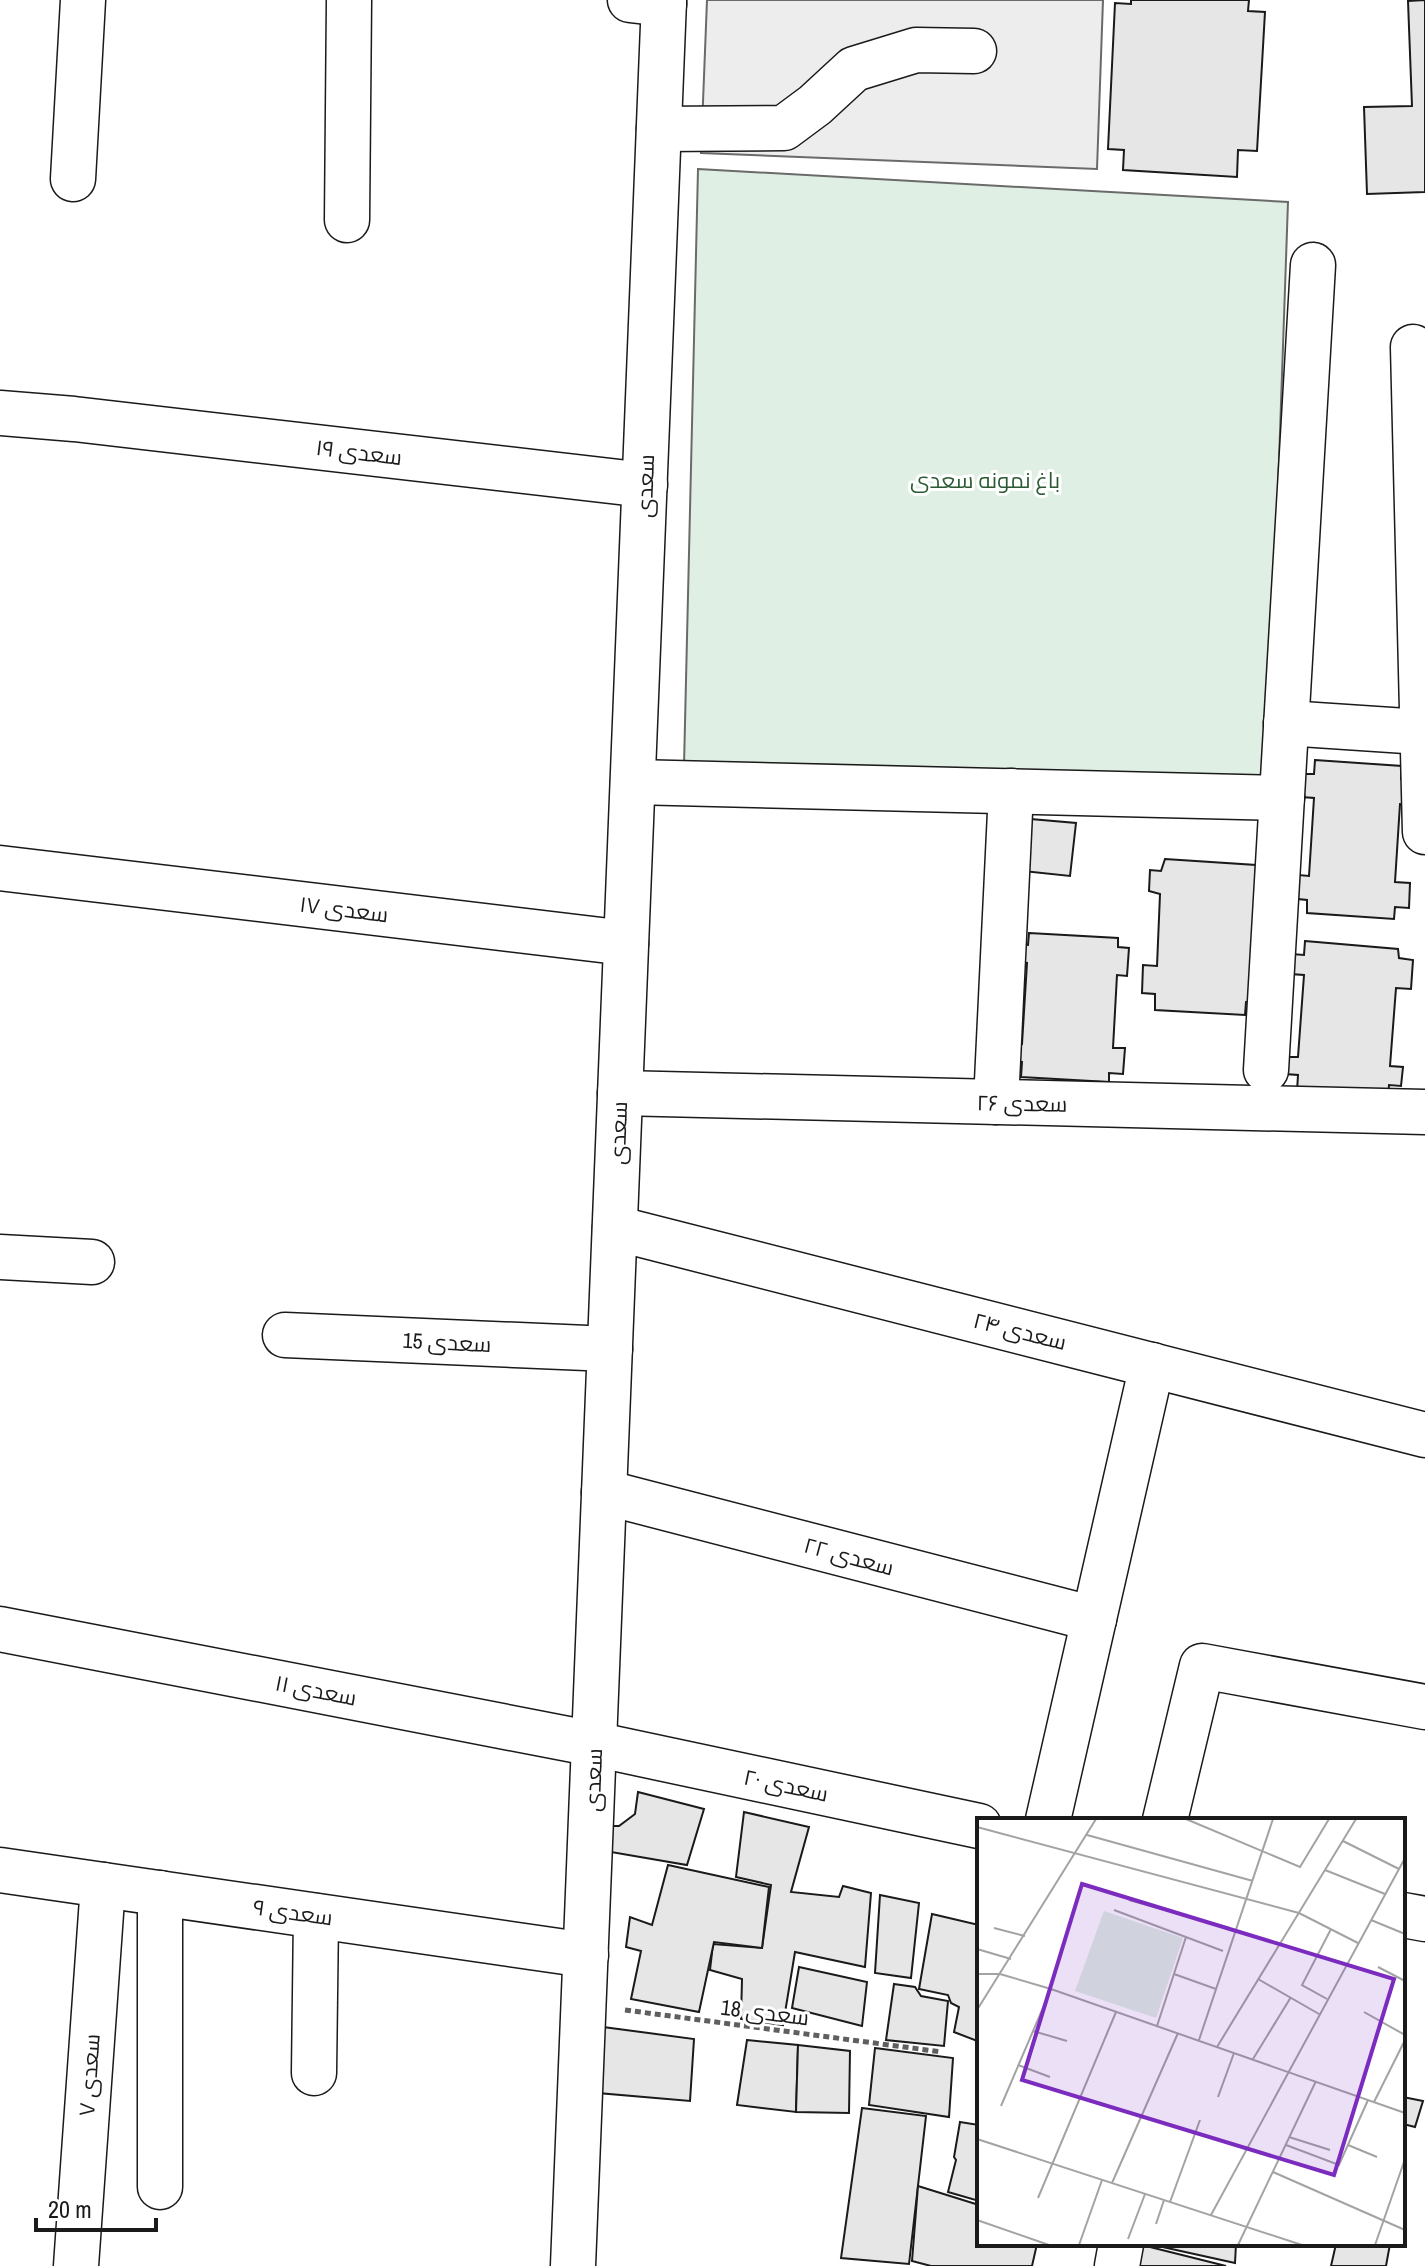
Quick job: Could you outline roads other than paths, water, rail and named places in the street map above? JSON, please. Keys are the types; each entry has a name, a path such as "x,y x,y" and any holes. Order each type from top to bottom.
{"street":[{"path":"73,179 83,0"},
{"path":"347,220 349,0"},
{"name":"سعدی","path":"573,2266 659,129 652,1"},
{"path":"659,129 784,128 854,69 916,50 974,51"},
{"path":"1266,1070 1313,265"},
{"path":"1413,347 1420,470 1421,732 1425,832"},
{"name":"سعدی ۱۹","path":"0,413 645,485"},
{"path":"1286,723 1421,732"},
{"path":"633,782 1282,798"},
{"path":"996,1102 1011,791"},
{"name":"سعدی ۱۷","path":"0,868 626,943"},
{"name":"سعدی ۲۶","path":"620,1093 1425,1112"},
{"name":"سعدی ۲۴","path":"615,1228 1425,1435"},
{"path":"0,1257 92,1262"},
{"name":"سعدی 15","path":"285,1335 610,1349"},
{"path":"1048,1818 1152,1365"},
{"name":"سعدی ۲۲","path":"604,1492 1094,1619"},
{"name":"سعدی ۱۱","path":"19,1632 594,1744"},
{"path":"1165,1818 1202,1666 1425,1707"},
{"name":"سعدی ۲۰","path":"594,1744 977,1826"},
{"name":"سعدی ۹","path":"0,1870 586,1955"},
{"name":"سعدی ۷","path":"76,2266 103,1885"},
{"path":"160,1893 160,2187"},
{"path":"1405,1915 1425,1919"},
{"path":"314,2073 316,1916"},
{"path":"1117,2266 1121,2246"}],"park label":[{"name":"باغ نمونه سعدی","path":"985,480"}]}
